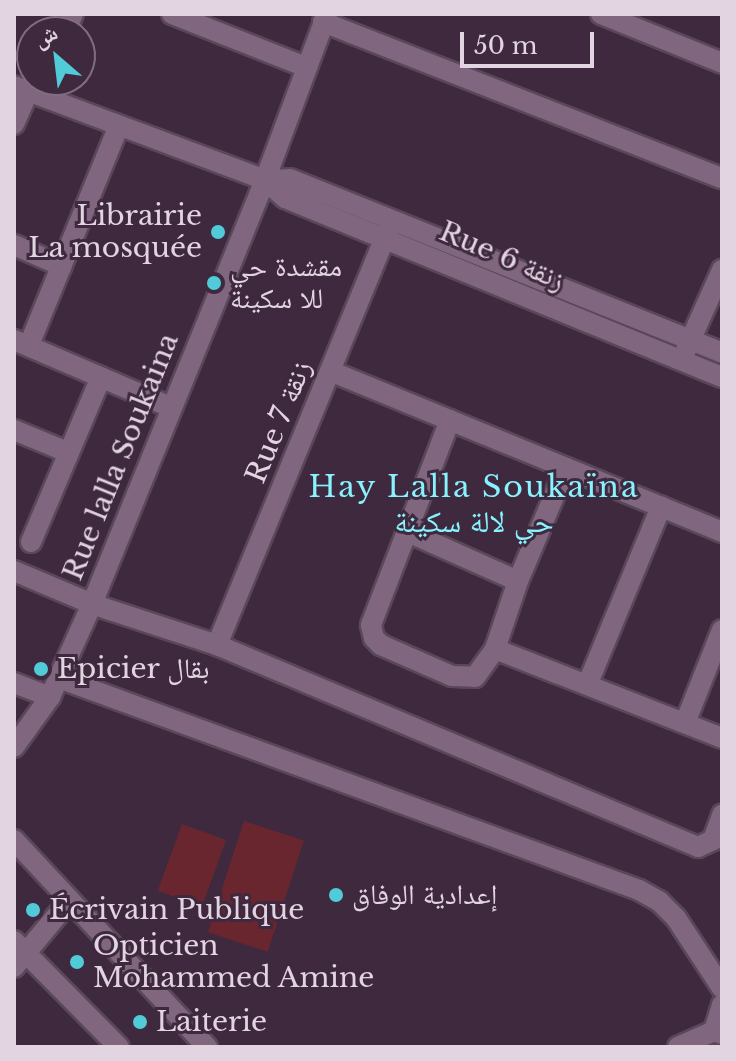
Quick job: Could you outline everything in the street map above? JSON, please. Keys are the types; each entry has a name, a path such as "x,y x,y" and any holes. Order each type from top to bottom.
{"street":[{"path":"601,14 722,63"},
{"path":"176,15 306,67"},
{"path":"325,18 722,178"},
{"name":"Rue lalla Soukaina","path":"14,747 55,687 92,604 265,180 325,18"},
{"path":"14,124 20,96"},
{"name":"Rue 6 زنقة","path":"38,96 265,180 285,198 388,228 722,353"},
{"path":"118,128 62,266 21,343 170,407"},
{"name":"Rue 6 زنقة","path":"388,228 722,377"},
{"name":"Rue 7 زنقة","path":"217,645 388,228"},
{"path":"14,245 62,266"},
{"path":"681,360 722,270"},
{"path":"330,371 722,532"},
{"path":"31,542 101,377"},
{"path":"450,420 408,532 373,611 371,625 374,638 381,645 463,678 475,677 495,649 518,581 566,468"},
{"path":"14,430 67,452"},
{"path":"588,683 661,507"},
{"path":"408,532 518,581"},
{"path":"14,571 92,604 217,645 698,847 713,840 722,815"},
{"path":"685,723 722,630"},
{"path":"495,649 722,738"},
{"path":"14,683 55,687 639,890 659,901 676,918 722,988"},
{"path":"14,840 207,1047"},
{"path":"70,900 18,953 108,1043"},
{"path":"678,1047 718,1032 722,1005"}],"shaded area":[{"path":"244,821 304,840 268,952 208,932"},
{"path":"182,824 226,840 202,907 158,891"}],"place":[{"name":"Librairie La mosquée","path":"218,232"},
{"name":"مقشدة حي للا سكينة","path":"214,283"},
{"name":"Epicier بقال","path":"41,669"},
{"name":"إعدادية الوفاق","path":"336,895"},
{"name":"Écrivain Publique","path":"33,910"},
{"name":"Opticien Mohammed Amine","path":"77,962"},
{"name":"Laiterie","path":"140,1022"}],"district":[{"name":"Hay Lalla Soukaïna حي لالة سكينة","path":"474,504"}]}
